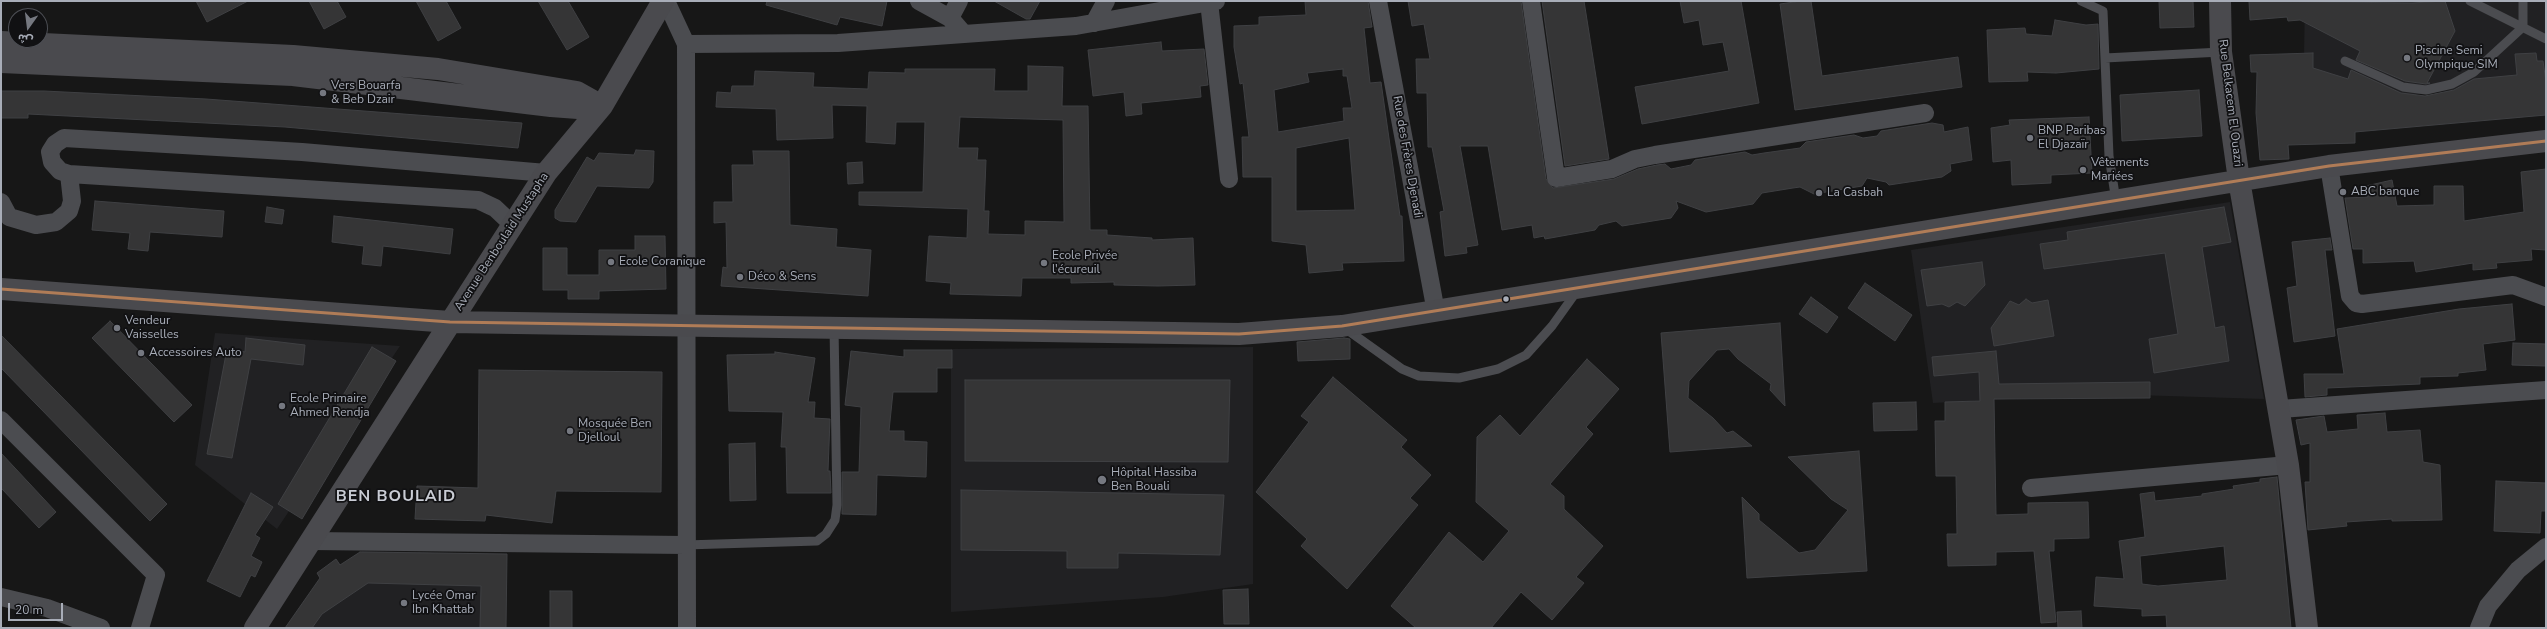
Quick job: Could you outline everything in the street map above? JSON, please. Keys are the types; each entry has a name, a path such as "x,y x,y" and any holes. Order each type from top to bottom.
{"main road":[{"name":"Avenue Benboulaid Mustapha","path":"255,628 546,173 602,106 665,1"},
{"name":"Rue Belkacem El Ouazri","path":"2220,1 2221,52 2239,180 2280,409 2307,628"},
{"path":"1,42 293,56 438,69 577,92 602,106"},
{"path":"1,62 293,75 552,106 578,108 602,106"},
{"path":"3,293 450,322 685,324 1239,334 1342,326 1436,312 2330,166 2546,141"}],"street":[{"path":"665,1 686,44 685,545 687,628"},
{"path":"919,1 950,18 963,33"},
{"path":"950,18 959,1"},
{"path":"1094,23 1106,1"},
{"name":"Rue des Frères Djenadi","path":"1378,1 1436,312"},
{"path":"1530,1 1556,178 1612,169 1635,159 1655,155 1925,113"},
{"path":"686,44 838,43 1076,26 1213,2 1229,179"},
{"path":"513,225 495,208 478,200 68,174 60,171 52,162 50,152 55,144 64,138 302,152 546,173"},
{"path":"2330,166 2350,296 2356,303 2362,304 2513,285 2546,298"},
{"path":"1,202 9,217 36,225 56,222 69,211 72,201 68,174"},
{"path":"2280,409 2546,390"},
{"path":"1,420 156,575 140,628"},
{"path":"2031,488 2288,465"},
{"path":"310,541 685,545"},
{"path":"2479,628 2488,606 2518,570 2546,547"},
{"path":"1,597 47,608 101,628"}],"lane":[{"path":"2081,1 2103,11 2109,156 2116,201"},
{"path":"2470,1 2546,39"},
{"path":"2345,61 2403,87 2426,90 2452,84 2474,72 2523,27 2523,1"},
{"path":"2104,58 2221,52"},
{"path":"1342,326 1402,369 1419,376 1459,378 1498,369 1526,354 1552,326 1579,288"},
{"path":"685,545 817,541 826,534 835,520 837,505 834,327"}],"shaded area":[{"path":"2305,1 2546,1 2546,78 2303,109"},
{"path":"2230,202 2264,399 2104,394 1933,403 1911,250"},
{"name":"Ecole Primaire Ahmed Rendja","path":"215,333 400,346 277,529 195,465"},
{"name":"Hôpital Hassiba Ben Bouali","path":"1253,347 1253,584 1163,597 951,612 951,349"},
{"name":"Lycée Omar Ibn Khattab","path":"362,551 507,554 506,628 285,628 320,579 317,573 336,559 341,565"}],"building":[{"path":"196,1 248,1 207,22"},
{"path":"309,1 337,1 346,17 324,29"},
{"path":"416,1 446,1 461,28 438,41"},
{"path":"538,1 568,1 589,37 567,50"},
{"path":"767,1 887,1 882,26 840,17 837,25 766,5"},
{"path":"994,1 1040,1 1030,19 1026,19"},
{"path":"1305,1 1368,1 1372,27 1364,28 1370,83 1381,82 1400,216 1402,216 1404,261 1342,263 1343,270 1309,273 1306,245 1272,241 1272,177 1243,177 1242,137 1249,137 1243,83 1240,84 1234,47 1234,26 1259,25 1259,17 1306,15","holes":["1343,69 1343,76 1347,76 1352,108 1343,108 1344,121 1278,132 1274,90 1309,82 1307,73","1349,138 1355,210 1296,211 1296,148"]},
{"path":"1408,1 1521,1 1546,179 1553,188 1614,179 1638,169 1657,165 1665,164 1671,169 1691,165 1695,160 1745,152 1752,155 1800,148 1806,142 1854,135 1863,138 1877,136 1881,131 1932,123 1943,125 1944,132 1968,127 1972,160 1950,164 1951,171 1942,177 1889,185 1886,182 1867,178 1862,186 1814,194 1800,187 1793,188 1762,193 1753,204 1706,212 1676,201 1678,208 1671,218 1622,226 1616,221 1599,225 1595,230 1545,239 1544,236 1534,238 1532,225 1502,230 1488,146 1460,146 1478,245 1466,247 1467,253 1445,256 1440,212 1444,211 1432,147 1428,147 1427,93 1417,93 1416,59 1430,59 1424,24 1412,26"},
{"path":"1542,1 1584,1 1609,159 1565,166"},
{"path":"1680,1 1741,1 1759,103 1642,124 1635,87 1729,71 1723,42 1703,45 1699,20 1684,23"},
{"path":"1811,1 1822,76 1958,57 1962,87 1795,110 1780,4"},
{"path":"2159,1 2193,1 2194,27 2160,28"},
{"name":"Piscine Semi Olympique SIM","path":"2249,1 2412,3 2445,1 2455,31 2427,83 2430,83 2426,84 2405,81 2356,60 2360,51 2300,20 2288,21 2287,17 2250,20"},
{"path":"2055,20 2086,25 2098,24 2099,69 2056,73 2027,72 2028,81 1989,82 1987,30 2025,28 2026,34 2052,36"},
{"path":"1161,42 1162,51 1204,49 1208,85 1200,86 1201,97 1141,103 1142,114 1126,116 1124,92 1093,96 1088,50"},
{"path":"2313,53 2313,68 2348,79 2351,70 2401,93 2425,96 2454,90 2474,79 2517,75 2515,54 2536,53 2537,61 2543,61 2546,82 2546,115 2355,132 2355,143 2288,145 2289,159 2260,160 2256,113 2257,72 2251,72 2250,55"},
{"path":"1028,66 1063,67 1062,106 1088,106 1090,230 1107,230 1107,235 1152,238 1152,240 1193,238 1195,285 1114,285 1114,282 1071,283 1071,278 1022,278 1021,296 950,294 951,283 926,281 929,236 967,238 968,209 859,205 859,192 923,192 925,122 896,122 895,144 866,142 867,106 832,105 833,138 777,140 776,109 716,107 717,92 731,93 732,86 754,86 755,71 814,73 813,87 868,89 869,72 905,73 905,69 995,69 994,91 1028,91","holes":["960,117 1063,120 1064,222 1025,221 1025,235 988,234 989,211 984,211 986,160 977,160 978,148 958,148"]},
{"path":"2199,90 2202,136 2122,141 2120,95"},
{"path":"1,91 44,91 206,99 522,123 518,148 285,127 28,114 28,118 1,118"},
{"path":"2089,117 2092,173 2051,175 2051,183 2012,185 2011,160 1993,162 1991,128 2010,125 2009,120"},
{"path":"636,150 654,151 653,182 649,188 597,186 576,222 560,221 555,218 555,210 587,157 594,161 599,153 634,155"},
{"path":"753,151 789,151 790,225 837,229 836,247 871,250 868,296 721,286 723,267 727,268 726,222 714,223 714,202 733,202 732,165 754,165"},
{"path":"862,162 863,183 848,184 847,163"},
{"path":"2546,169 2546,250 2531,249 2532,260 2496,263 2497,268 2473,270 2473,263 2416,272 2414,261 2363,263 2363,249 2353,249 2345,198 2368,197 2366,186 2392,180 2397,206 2434,205 2434,186 2463,186 2464,221 2524,212 2521,172"},
{"path":"95,201 224,211 222,237 150,232 148,251 128,249 130,233 92,230"},
{"path":"267,207 284,210 282,224 265,222"},
{"path":"2224,207 2231,242 2202,247 2215,328 2224,326 2229,361 2154,373 2149,339 2178,334 2165,253 2044,269 2040,244 2068,240 2067,232"},
{"path":"334,216 453,229 450,254 383,246 381,266 362,264 364,246 332,242"},
{"path":"635,236 665,236 666,289 599,291 599,299 568,299 568,290 543,290 543,248 567,248 567,275 599,275 599,250 635,250"},
{"path":"2330,238 2332,250 2325,250 2335,336 2294,342 2287,288 2297,286 2292,242"},
{"path":"1982,262 1985,285 1965,306 1957,302 1949,307 1942,304 1927,306 1921,270"},
{"path":"1865,283 1912,315 1895,341 1848,308"},
{"path":"1811,297 1838,317 1827,333 1799,314"},
{"path":"2026,299 2032,303 2048,300 2054,336 1994,346 1991,328 2010,301 2019,305"},
{"path":"2512,304 2515,340 2483,344 2486,370 2458,373 2458,376 2420,377 2420,384 2327,388 2327,395 2305,397 2304,374 2344,374 2337,329 2459,309"},
{"path":"110,321 192,405 174,422 92,338"},
{"path":"1780,323 1785,406 1770,390 1771,384 1738,359 1729,349 1717,350 1689,381 1688,398 1713,418 1727,433 1733,431 1752,446 1670,452 1661,333"},
{"path":"1,335 167,504 150,521 1,368"},
{"path":"246,338 305,345 303,365 251,359 232,458 207,454 227,349 245,352"},
{"path":"1344,338 1350,339 1350,359 1298,361 1297,342"},
{"path":"2513,343 2546,344 2546,366 2512,365"},
{"path":"372,347 396,361 302,519 278,504"},
{"path":"904,350 952,350 952,368 937,368 937,392 893,392 889,431 904,431 904,441 927,442 926,477 877,475 876,515 842,514 842,472 859,472 861,407 845,405 851,351 904,357"},
{"path":"1996,351 1999,384 2150,382 2150,398 1994,399 1996,515 2028,514 2028,503 2088,502 2089,538 2054,539 2054,551 2049,551 2056,622 2041,623 2034,551 1996,552 1996,565 1948,566 1947,534 1957,534 1956,476 1936,476 1935,421 1945,421 1945,402 1980,401 1979,372 1934,376 1932,357"},
{"path":"775,352 815,358 808,402 815,402 814,418 830,419 828,471 830,471 831,493 787,493 786,447 781,447 783,412 729,411 727,355 775,354"},
{"path":"1587,359 1619,389 1586,427 1593,434 1550,484 1564,496 1564,509 1603,546 1576,577 1584,583 1552,620 1521,592 1491,628 1416,628 1391,606 1449,532 1483,562 1509,531 1476,502 1477,437 1500,415 1520,436"},
{"name":"Mosquée Ben Djelloul","path":"479,370 662,372 661,492 556,491 552,523 486,515 485,521 415,519 417,486 478,488"},
{"path":"1333,377 1407,440 1401,447 1431,475 1410,498 1418,505 1347,589 1301,546 1307,539 1256,492 1309,422 1301,416"},
{"path":"965,380 1230,380 1228,462 965,461"},
{"path":"1916,402 1917,430 1874,431 1873,403"},
{"path":"2385,413 2387,432 2420,430 2423,462 2440,465 2442,520 2392,521 2392,519 2346,522 2347,526 2308,530 2305,482 2310,482 2310,443 2301,445 2296,420 2324,416 2327,432 2358,429 2357,415"},
{"path":"755,443 756,500 730,501 729,444"},
{"path":"1859,451 1867,571 1747,578 1742,497 1759,514 1759,520 1799,553 1815,550 1848,510 1831,499 1788,457"},
{"path":"1,453 56,512 39,528 1,488"},
{"path":"2277,477 2291,628 2167,628 2166,615 2142,616 2142,609 2094,606 2096,577 2124,579 2119,541 2145,537 2140,494 2154,492 2155,501 2202,496 2202,494 2234,489 2233,486 2260,482 2260,479","holes":["2224,546 2227,580 2158,586 2142,584 2140,556"]},
{"path":"2496,481 2546,483 2546,511 2541,511 2540,533 2494,531"},
{"path":"961,490 1224,495 1220,555 1118,553 1118,568 1067,568 1067,551 961,550"},
{"path":"251,493 273,507 255,535 260,538 251,556 262,562 255,577 251,575 240,597 207,581"},
{"path":"360,552 507,554 506,628 480,628 481,586 368,583 322,614 312,628 285,628 320,578 317,573 336,559 340,565"},
{"path":"1248,589 1249,624 1224,624 1223,590"},
{"path":"550,591 572,591 572,628 550,628"},
{"path":"2081,611 2082,628 2058,628 2057,612"}],"transit line":[{"path":"1,289 450,322 1239,334 1342,326 2329,166 2546,141"}],"place":[{"name":"Piscine Semi Olympique SIM","path":"2407,58"},
{"name":"Vers Bouarfa & Beb Dzair","path":"323,93"},
{"name":"BNP Paribas El Djazaïr","path":"2030,138"},
{"name":"Vêtements Mariées","path":"2083,170"},
{"name":"ABC banque","path":"2343,192"},
{"name":"La Casbah","path":"1819,193"},
{"name":"Ecole Coranique","path":"611,262"},
{"name":"Ecole Privée l'écureuil","path":"1044,263"},
{"name":"Déco & Sens","path":"740,277"},
{"name":"Vendeur Vaisselles","path":"117,328"},
{"name":"Accessoires Auto","path":"141,353"},
{"name":"Ecole Primaire Ahmed Rendja","path":"282,406"},
{"name":"Mosquée Ben Djelloul","path":"570,431"},
{"name":"Hôpital Hassiba Ben Bouali","path":"1102,480"},
{"name":"Lycée Omar Ibn Khattab","path":"404,603"}],"district":[{"name":"BEN BOULAID","path":"396,497"}]}
